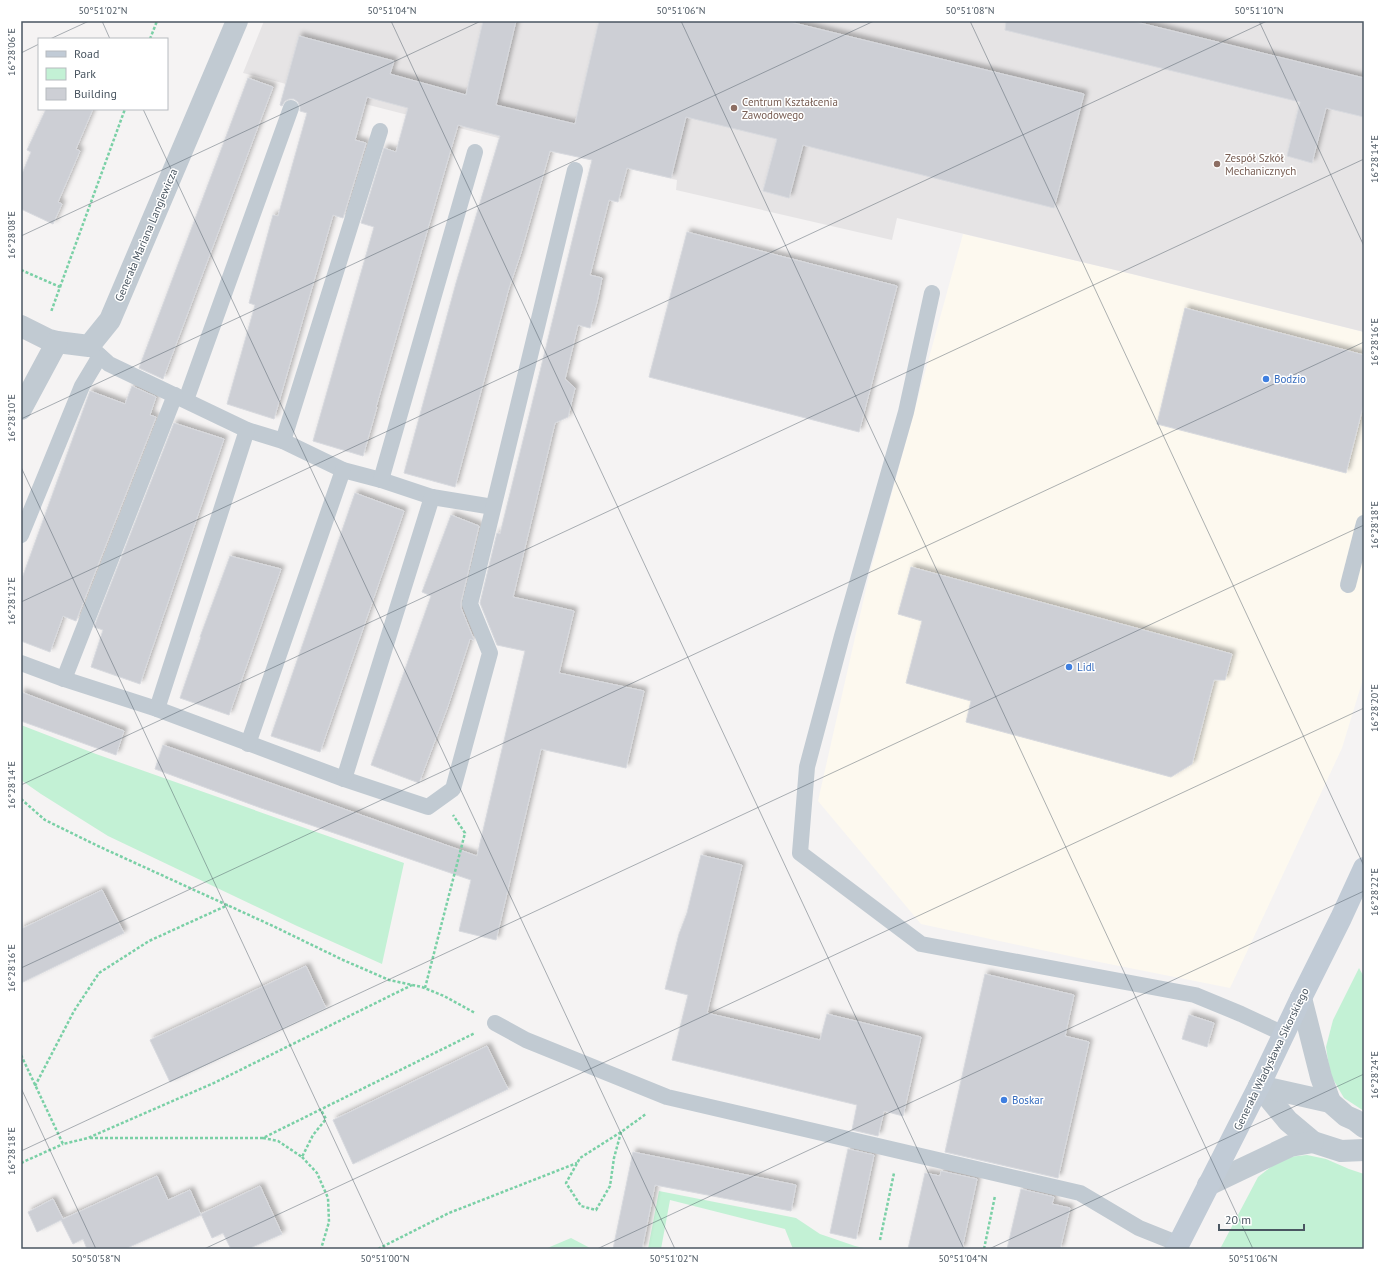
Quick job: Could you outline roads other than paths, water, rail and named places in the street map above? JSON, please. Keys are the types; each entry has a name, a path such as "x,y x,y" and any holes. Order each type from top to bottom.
{"street":[{"name":"Generała Mariana Langiewicza","path":"94,351 110,320 237,21"},
{"path":"26,329 48,340 94,351"},
{"path":"21,409 57,342"},
{"name":"Generała Władysława Sikorskiego","path":"1177,1246 1259,1086 1364,868"},
{"path":"1301,998 1321,1077 1330,1102"},
{"path":"1259,1086 1330,1102 1346,1116 1364,1127"},
{"path":"1259,1086 1288,1121 1313,1142 1341,1151 1364,1150"},
{"path":"1208,1185 1290,1146 1313,1142"}],"lane":[{"path":"64,679 181,398 291,108"},
{"path":"283,441 380,131"},
{"path":"381,480 475,152"},
{"path":"21,663 64,679 157,709 344,780 428,807 453,790 490,653 470,604 575,170"},
{"path":"932,293 906,412 856,583 807,767 800,853 921,944 1195,995 1242,1014 1284,1034"},
{"path":"21,535 82,386 94,351 109,364 247,430 283,441 343,470 381,480 432,497 493,507"},
{"path":"157,709 247,430"},
{"path":"248,744 343,470"},
{"path":"344,780 432,497"},
{"path":"1348,585 1364,523"},
{"path":"495,1023 526,1040 667,1097 1080,1193 1139,1228 1177,1246"}],"place":[{"name":"Centrum Kształcenia Zawodowego","path":"734,108"},
{"name":"Zespół Szkół Mechanicznych","path":"1217,164"},
{"name":"Bodzio","path":"1266,379"},
{"name":"Lidl","path":"1069,667"},
{"name":"Boskar","path":"1004,1100"}]}
